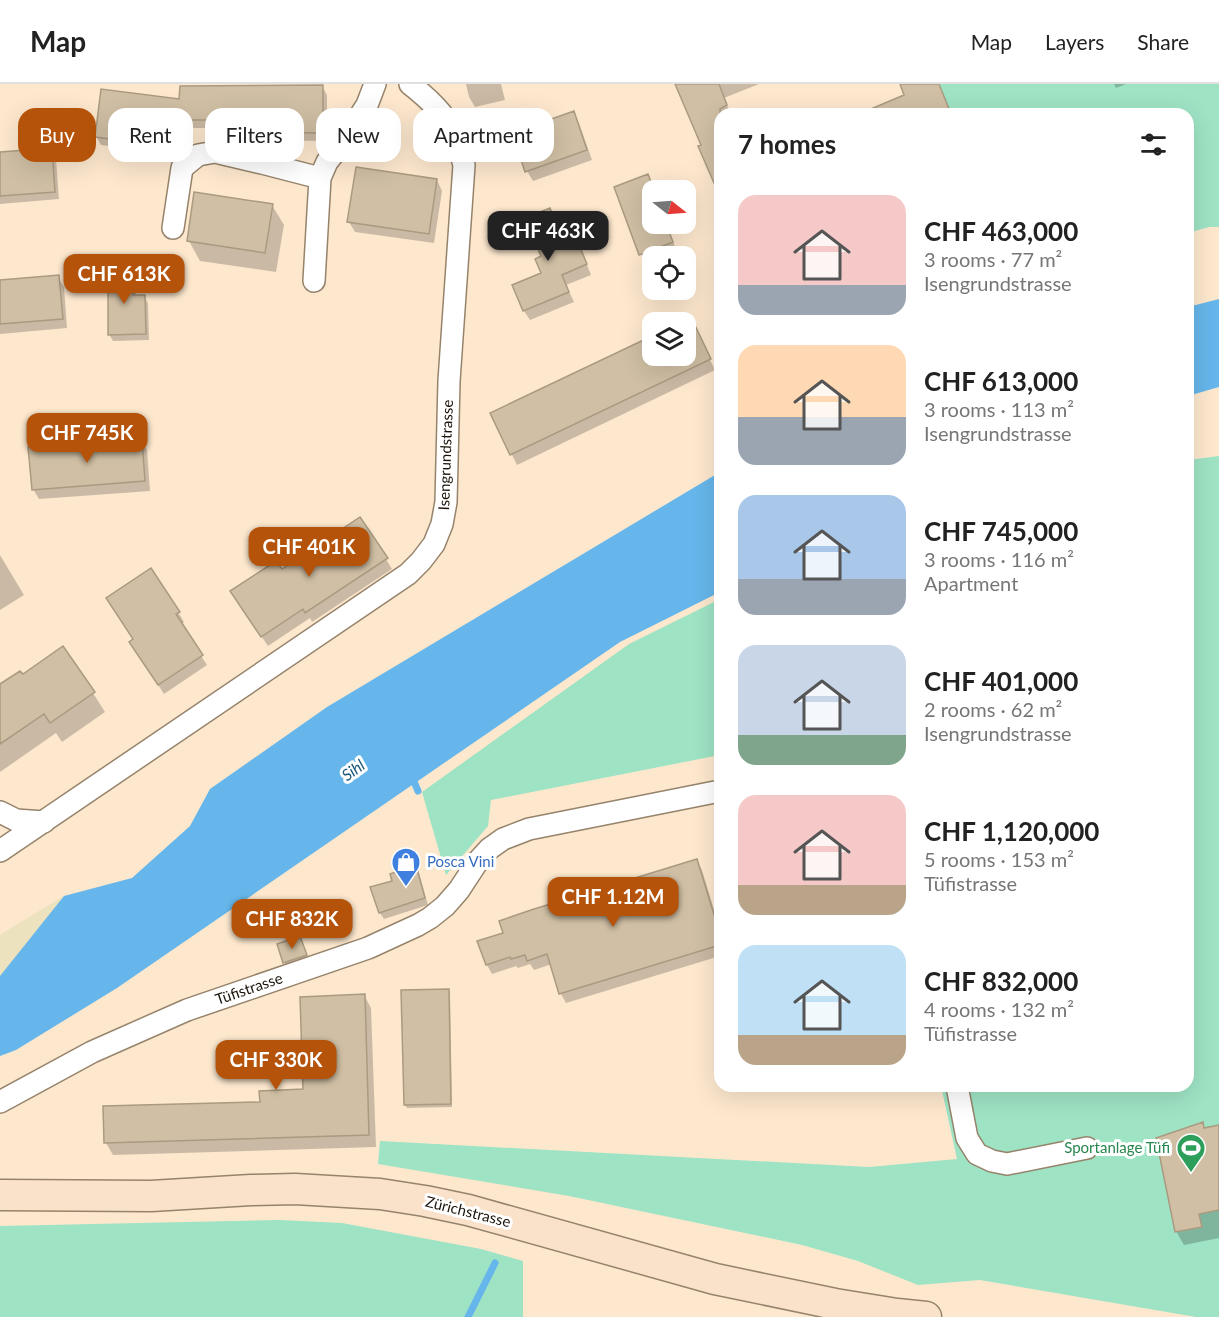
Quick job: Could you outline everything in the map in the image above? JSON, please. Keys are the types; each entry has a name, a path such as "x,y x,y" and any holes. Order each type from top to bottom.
{"main road":[{"name":"Zürichstrasse","path":"0,1195 152,1196 295,1189 380,1194 468,1210 725,1281 835,1304 926,1317"}],"street":[{"path":"314,281 320,178 327,162 367,105 375,84"},
{"name":"Isengrundstrasse","path":"0,851 408,574 434,544 442,524 446,502 448,381 464,165 458,140 446,117 410,84"},
{"path":"173,228 182,168 198,155 215,152 320,178"},
{"name":"Tüfistrasse","path":"0,1102 92,1052 177,1015 368,948 418,925 445,906 459,890 478,861 503,839 529,829 714,792"},
{"path":"0,812 16,820 44,822"},
{"path":"958,1092 968,1138 977,1154 992,1161 1007,1164 1087,1148"}],"green space":[{"path":"939,84 1219,84 1219,227 1194,231 1194,108 949,108"},
{"path":"1219,456 1219,1317 1196,1317 980,1280 918,1285 858,1261 802,1245 569,1196 378,1164 380,1141 869,1167 957,1159 942,1092 1194,1092 1194,459"},
{"path":"714,602 714,756 491,800 488,826 446,875 422,792 629,644"},
{"path":"280,1220 342,1223 481,1249 523,1261 523,1317 0,1317 0,1226"}],"sand":[{"path":"64,896 0,976 0,935"}],"water":[{"path":"1219,299 1219,387 1194,394 1194,305"},
{"name":"Sihl","path":"714,476 714,595 620,642 117,988 16,1050 0,1056 0,976 64,896 132,878 190,826 210,789 327,707"}],"building":[{"path":"675,84 719,84 727,105 714,108 714,183 698,146 701,145"},
{"path":"900,84 939,84 949,108 873,108 904,95"},
{"path":"323,85 323,108 316,108 316,133 304,133 304,108 205,108 205,120 193,120 193,108 108,108 108,139 96,137 101,89 179,99 180,86"},
{"path":"574,111 587,150 554,162 554,118"},
{"path":"18,151 18,162 53,162 55,192 0,196 0,152"},
{"path":"522,162 553,162 525,172"},
{"path":"356,167 437,179 429,234 347,222"},
{"path":"648,174 650,180 642,180 642,234 670,234 673,242 663,246 642,246 642,254 639,255 614,187"},
{"path":"194,192 273,204 265,253 187,241"},
{"path":"550,208 565,244 577,240 587,264 562,275 569,292 523,311 512,285 541,273 535,259 541,256 525,218"},
{"path":"108,265 125,268 125,278 133,278 133,295 145,295 146,334 108,335"},
{"path":"59,275 63,319 0,324 0,280"},
{"path":"696,328 711,359 510,455 490,413 642,341 642,366 696,366"},
{"path":"142,439 145,481 32,490 28,447"},
{"path":"360,517 388,558 305,613 303,609 261,637 230,591 276,561 282,569"},
{"path":"151,568 180,612 176,614 203,655 158,685 129,642 133,639 106,598"},
{"path":"63,646 95,692 50,723 44,714 0,744 0,684 20,671 23,674"},
{"path":"697,859 714,914 714,947 559,994 547,954 527,961 525,955 511,959 510,957 486,965 477,941 503,933 499,921"},
{"path":"416,865 425,898 379,913 370,887 392,881 390,874"},
{"path":"300,936 307,955 283,963 277,944"},
{"path":"449,989 451,1104 404,1105 401,990"},
{"path":"365,994 369,1135 104,1143 103,1106 260,1102 259,1091 303,1089 300,997"},
{"name":"Sportanlage Tüfi","path":"1203,1122 1204,1128 1219,1125 1219,1210 1199,1214 1202,1227 1175,1232 1156,1138"}],"waterway":[{"path":"412,777 418,791"},
{"path":"468,1317 495,1263"}],"place":[{"name":"Posca Vini","path":"406,888"},
{"name":"Sportanlage Tüfi","path":"1191,1174"}]}
